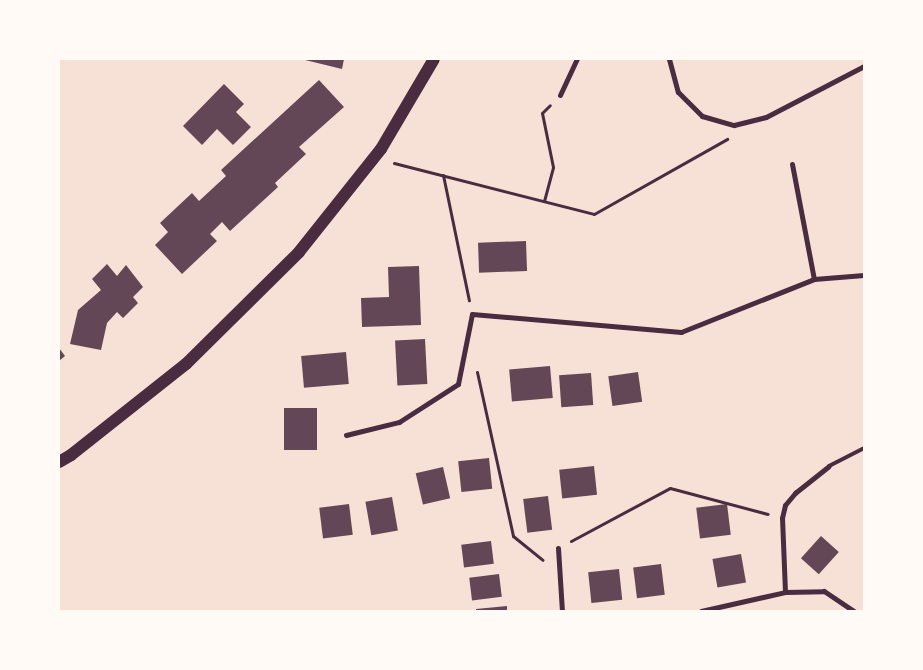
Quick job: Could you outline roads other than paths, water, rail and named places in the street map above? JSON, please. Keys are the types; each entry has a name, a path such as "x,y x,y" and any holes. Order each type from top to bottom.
{"main road":[{"path":"59,462 72,455 186,364 299,252 382,149 434,59"}],"street":[{"path":"560,95 577,59"},
{"path":"668,59 678,92 702,116 734,125 766,117 864,66"},
{"path":"792,164 814,279"},
{"path":"346,435 399,422 458,384 472,314 680,332 814,279 864,274"},
{"path":"785,592 782,518 785,505 795,493 830,466"},
{"path":"558,548 562,611"},
{"path":"701,611 785,592 824,591 854,611"}],"lane":[{"path":"830,466 864,448"}]}
